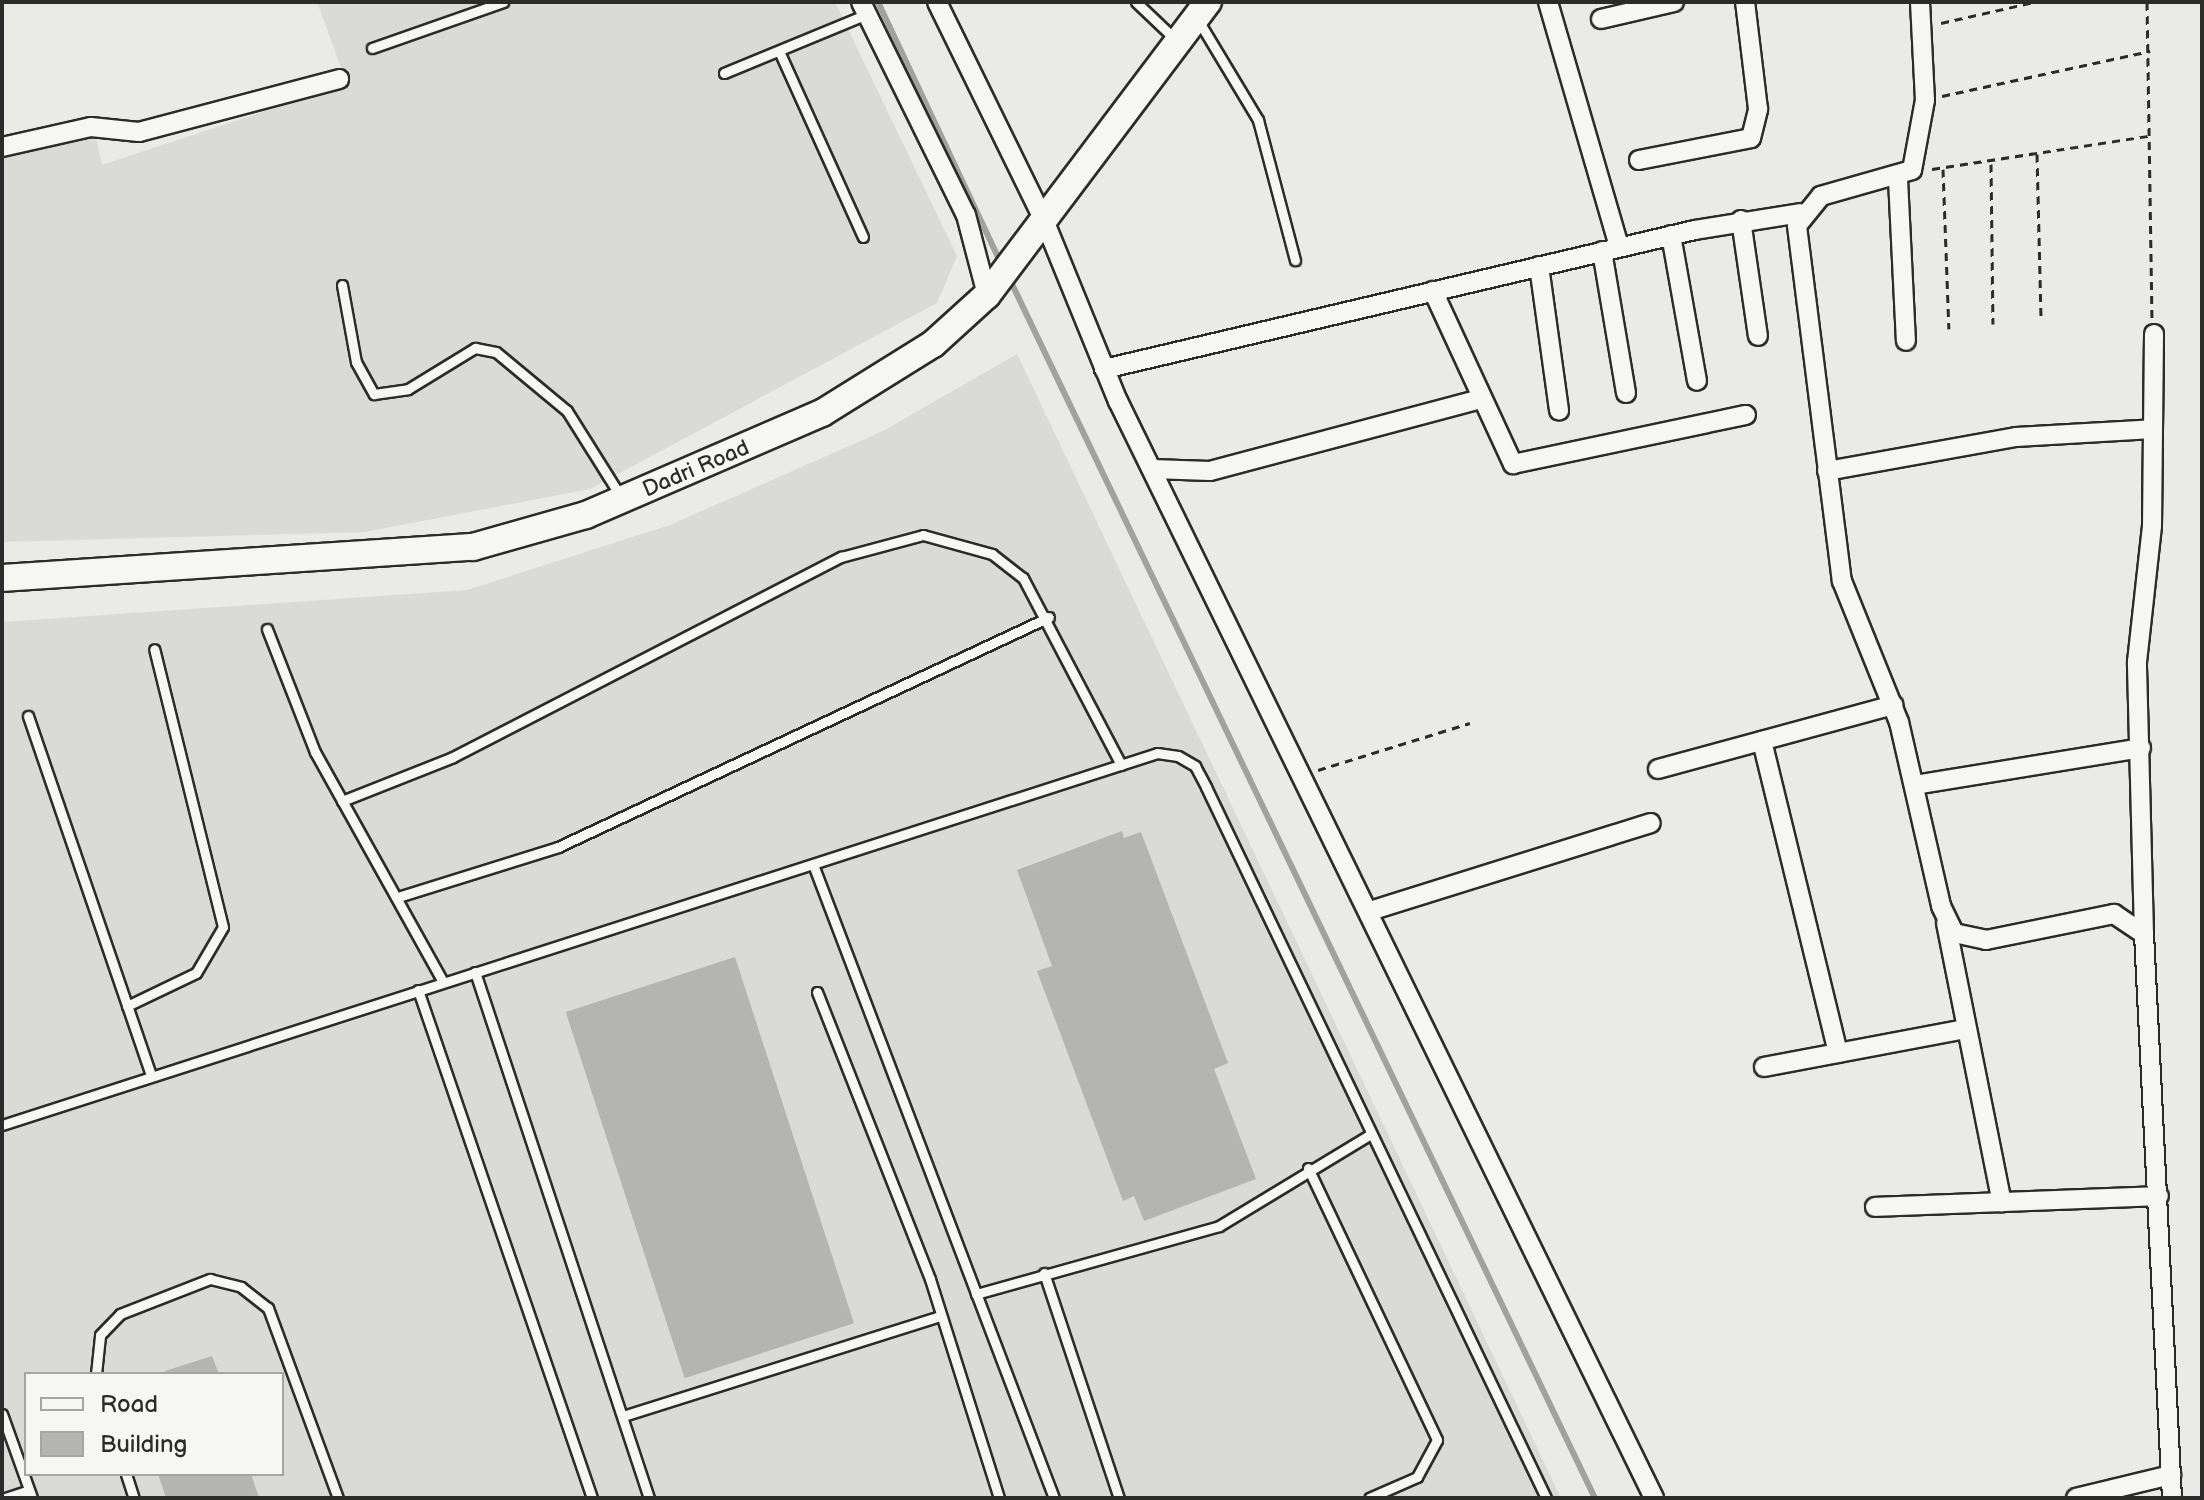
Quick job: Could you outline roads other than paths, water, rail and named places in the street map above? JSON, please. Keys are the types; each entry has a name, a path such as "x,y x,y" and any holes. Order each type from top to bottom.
{"main road":[{"name":"Dadri Road","path":"2,578 473,547 623,500 822,413 933,344 994,285 1203,7"}],"street":[{"path":"937,2 1041,224 1104,369 1654,1498"},
{"path":"1548,2 1611,249 1626,393"},
{"path":"1601,19 1674,2"},
{"path":"1639,160 1751,138 1758,109 1745,2"},
{"path":"1906,341 1905,174 1925,100 1920,2"},
{"path":"864,8 966,215 994,285"},
{"path":"2,147 91,127 139,132 339,79"},
{"path":"1104,369 1671,235 1741,220 1801,213 1821,196 1905,174"},
{"path":"1801,213 1827,471 1842,581 1893,705 1915,785 1946,921 2002,1202"},
{"path":"1741,220 1758,336"},
{"path":"1671,235 1697,381"},
{"path":"1539,266 1559,411"},
{"path":"1433,291 1506,458 1520,467 1746,415"},
{"path":"2154,334 2152,526 2140,598 2141,748 2144,934 2172,1498"},
{"path":"1152,469 1210,471 1480,399"},
{"path":"1827,471 2016,437 2153,429"},
{"path":"1658,769 1893,705"},
{"path":"1762,741 1838,1053"},
{"path":"1915,785 2141,748"},
{"path":"1370,911 1650,823"},
{"path":"1946,921 1976,940 2114,914 2144,934"},
{"path":"1764,1067 1966,1029"},
{"path":"1875,1207 2159,1196"},
{"path":"2076,1498 2171,1475"}],"lane":[{"path":"372,48 503,2"},
{"path":"1136,2 1178,42"},
{"path":"1203,7 1258,120 1295,260"},
{"path":"724,73 779,51 864,8"},
{"path":"779,51 863,237"},
{"path":"342,285 356,362 374,394 401,392 475,348 496,352 567,411 623,500"},
{"path":"342,801 453,757 777,588 885,541 923,535 992,554 1023,578 1049,617 1121,765"},
{"path":"401,896 558,847 1049,617"},
{"path":"267,629 295,710 342,801 401,896 443,982"},
{"path":"127,1006 196,973 223,927 154,649"},
{"path":"28,716 151,1076"},
{"path":"2,1125 443,982 814,867 1157,753 1195,766 1369,1135 1546,1498"},
{"path":"814,867 1054,1498"},
{"path":"475,972 649,1498"},
{"path":"418,990 592,1498"},
{"path":"817,992 941,1316 999,1498"},
{"path":"976,1294 1219,1226 1308,1168 1369,1135"},
{"path":"1308,1168 1437,1440 1417,1477 1369,1498"},
{"path":"1044,1273 1119,1498"},
{"path":"96,1372 100,1335 120,1314 210,1279 241,1287 268,1308 338,1498"},
{"path":"623,1416 941,1316"},
{"path":"2,1414 30,1494 5,1498"},
{"path":"127,1476 134,1498"}],"waterway":[{"path":"878,2 1001,263"},
{"path":"1010,280 1595,1498"}]}
